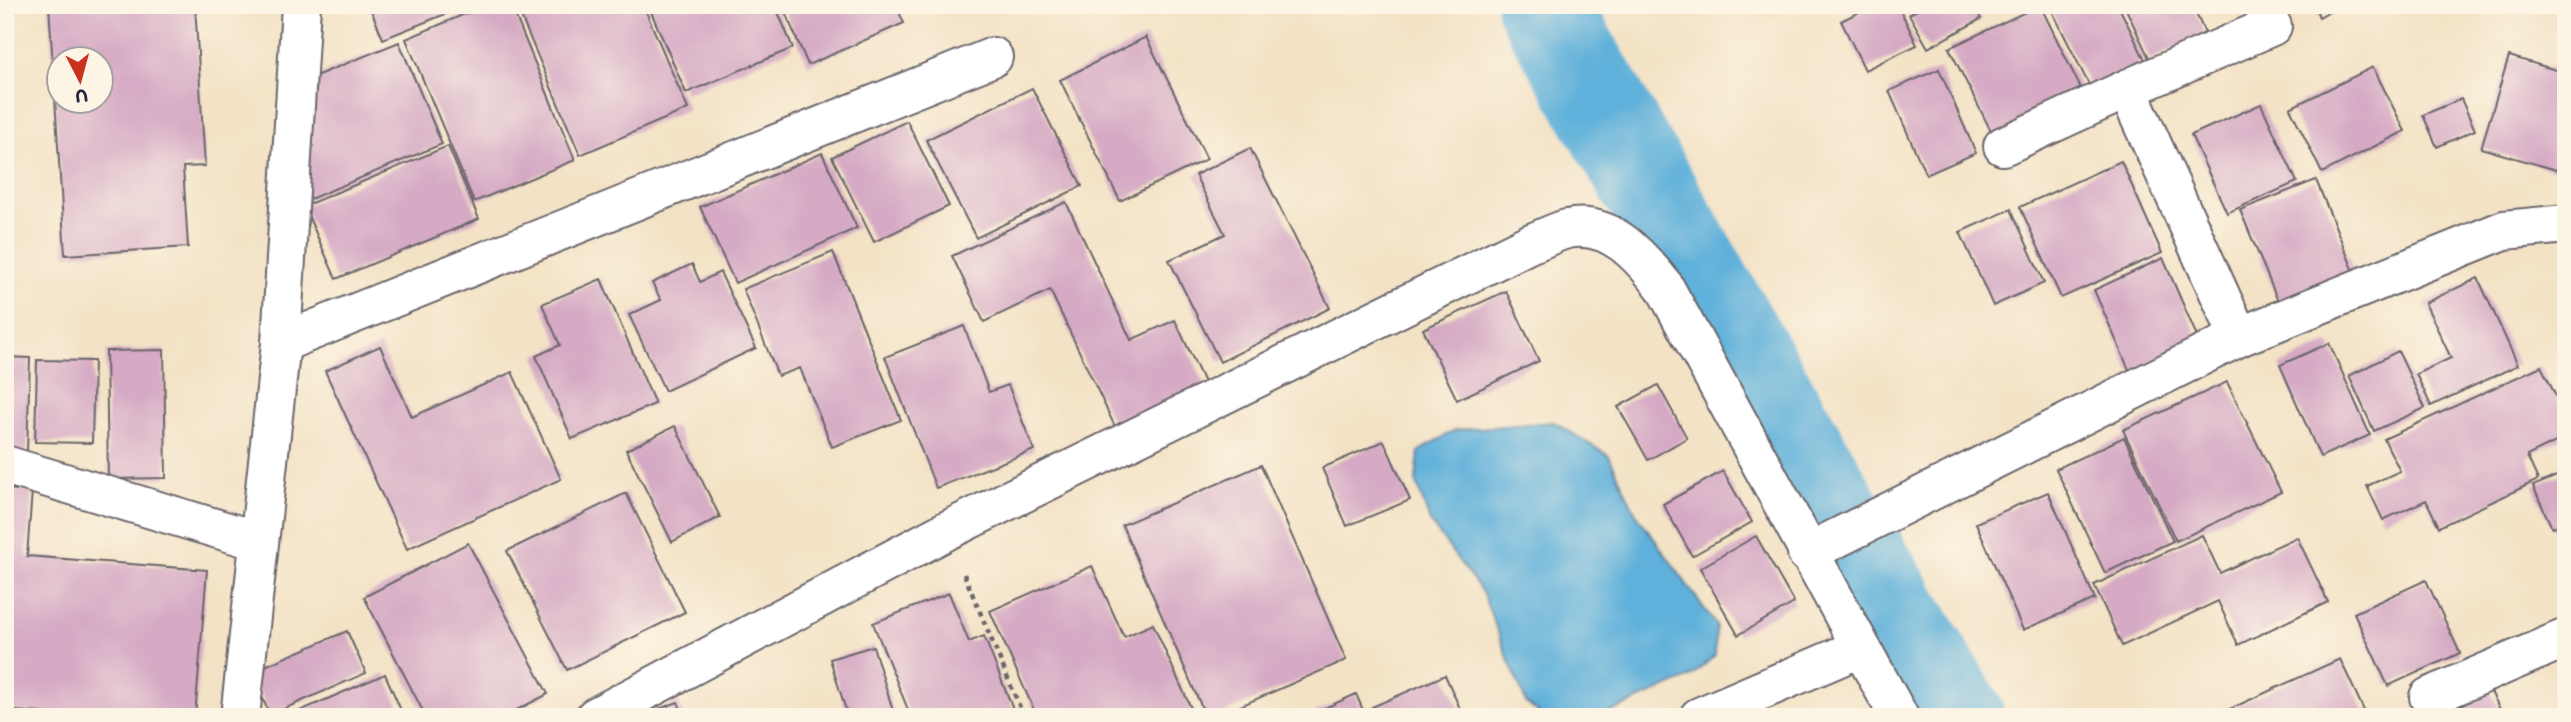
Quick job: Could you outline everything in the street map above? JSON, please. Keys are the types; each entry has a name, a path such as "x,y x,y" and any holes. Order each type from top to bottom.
{"street":[{"path":"240,717 281,343 301,5"},
{"path":"2003,146 2273,26"},
{"path":"281,343 993,57"},
{"path":"2127,89 2239,337"},
{"path":"1819,547 2239,337 2504,230 2566,224"},
{"path":"595,717 946,531 1531,243 1566,229 1590,228 1606,232 1639,254 1664,286 1819,547 1860,648 1899,717"},
{"path":"5,465 258,541"},
{"path":"2429,698 2566,638"},
{"path":"1699,717 1860,648"}],"path":[{"path":"946,531 1024,717"}],"water":[{"path":"1554,422 1609,456 1635,512 1716,625 1715,655 1691,677 1599,717 1543,717 1526,703 1482,592 1430,522 1416,481 1419,451 1455,430"}],"building":[{"path":"49,5 195,5 205,166 183,167 188,247 65,255 56,116 116,116 116,46 52,46"},
{"path":"369,5 468,5 383,39"},
{"path":"486,5 511,5 575,160 474,202 406,39"},
{"path":"516,5 643,5 688,109 580,155"},
{"path":"648,5 775,5 793,48 686,93"},
{"path":"782,5 896,5 904,23 808,65"},
{"path":"1873,5 1898,5 1917,45 1865,70 1841,21"},
{"path":"1926,5 1974,5 1981,19 1928,48 1909,14"},
{"path":"2040,5 2085,97 1996,141 1949,48"},
{"path":"2049,5 2118,5 2145,60 2090,87"},
{"path":"2124,5 2192,5 2205,33 2150,60"},
{"path":"2314,5 2340,5 2319,17"},
{"path":"1146,37 1207,159 1120,201 1060,80"},
{"path":"399,42 442,144 303,202 313,77"},
{"path":"2509,56 2566,73 2566,173 2481,148"},
{"path":"2373,67 2405,131 2322,173 2290,108"},
{"path":"1939,69 1976,153 1926,175 1889,91"},
{"path":"1032,88 1082,186 976,238 926,140"},
{"path":"2461,99 2475,130 2437,147 2423,115"},
{"path":"2261,104 2297,182 2227,213 2191,135"},
{"path":"907,121 949,206 874,242 832,157"},
{"path":"448,146 479,219 336,279 304,206"},
{"path":"1250,148 1330,308 1220,362 1169,260 1225,234 1195,175"},
{"path":"822,153 857,228 735,283 700,207"},
{"path":"2121,161 2162,253 2061,298 2020,207"},
{"path":"2316,180 2355,274 2280,306 2240,210"},
{"path":"1066,202 1131,340 1175,320 1207,389 1117,431 1050,290 984,322 952,256"},
{"path":"2011,209 2044,283 1993,306 1960,232"},
{"path":"833,252 901,420 832,447 800,368 778,376 743,289"},
{"path":"2163,258 2199,341 2130,372 2094,290"},
{"path":"692,264 700,282 720,272 756,348 665,391 629,315 661,300 652,283"},
{"path":"2478,278 2518,365 2431,406 2416,374 2451,358 2425,303"},
{"path":"601,279 655,404 572,439 536,356 560,345 542,304"},
{"path":"1506,291 1539,361 1457,400 1423,329"},
{"path":"964,326 989,392 1008,385 1034,450 936,488 885,357"},
{"path":"2329,343 2370,435 2320,457 2280,365"},
{"path":"380,346 412,417 512,372 561,479 407,549 325,371"},
{"path":"164,350 166,478 108,479 106,351"},
{"path":"2398,351 2425,408 2374,431 2349,376"},
{"path":"5,357 30,358 27,452 5,451"},
{"path":"37,360 94,361 92,443 35,442"},
{"path":"2541,366 2566,417 2566,437 2527,456 2538,480 2439,527 2426,500 2383,520 2367,486 2400,471 2384,439"},
{"path":"2227,382 2281,492 2176,541 2123,430"},
{"path":"1658,385 1687,438 1648,460 1618,407"},
{"path":"675,426 720,517 672,542 626,450"},
{"path":"2124,437 2173,541 2105,573 2056,469"},
{"path":"1384,441 1410,500 1347,526 1322,468"},
{"path":"1261,465 1346,660 1215,717 1206,717 1122,525"},
{"path":"1723,471 1752,522 1692,556 1663,504"},
{"path":"2566,472 2566,522 2552,528 2533,486"},
{"path":"5,489 32,491 27,556 207,570 195,717 88,717 5,710"},
{"path":"2048,492 2095,599 2023,630 1976,523"},
{"path":"626,493 685,612 567,670 507,551"},
{"path":"2202,535 2220,573 2297,537 2328,602 2238,645 2218,601 2122,646 2094,585"},
{"path":"1756,536 1794,603 1738,635 1700,568"},
{"path":"468,543 548,694 503,717 426,717 364,597"},
{"path":"1092,566 1124,637 1153,624 1195,717 1037,717 990,611"},
{"path":"2426,580 2460,653 2388,686 2354,613"},
{"path":"949,593 969,642 984,636 1016,717 911,717 873,623"},
{"path":"347,631 366,673 270,715 251,672"},
{"path":"873,646 895,717 848,717 830,659"},
{"path":"2340,659 2367,717 2223,717 2221,713"},
{"path":"385,674 404,717 286,717"},
{"path":"1445,675 1462,713 1454,717 1377,717 1372,707"},
{"path":"2490,690 2504,717 2440,717"},
{"path":"1356,694 1366,717 1305,717"},
{"path":"678,702 684,717 639,717 639,716"}],"waterway":[{"path":"1543,5 1865,564 1958,717"}]}
